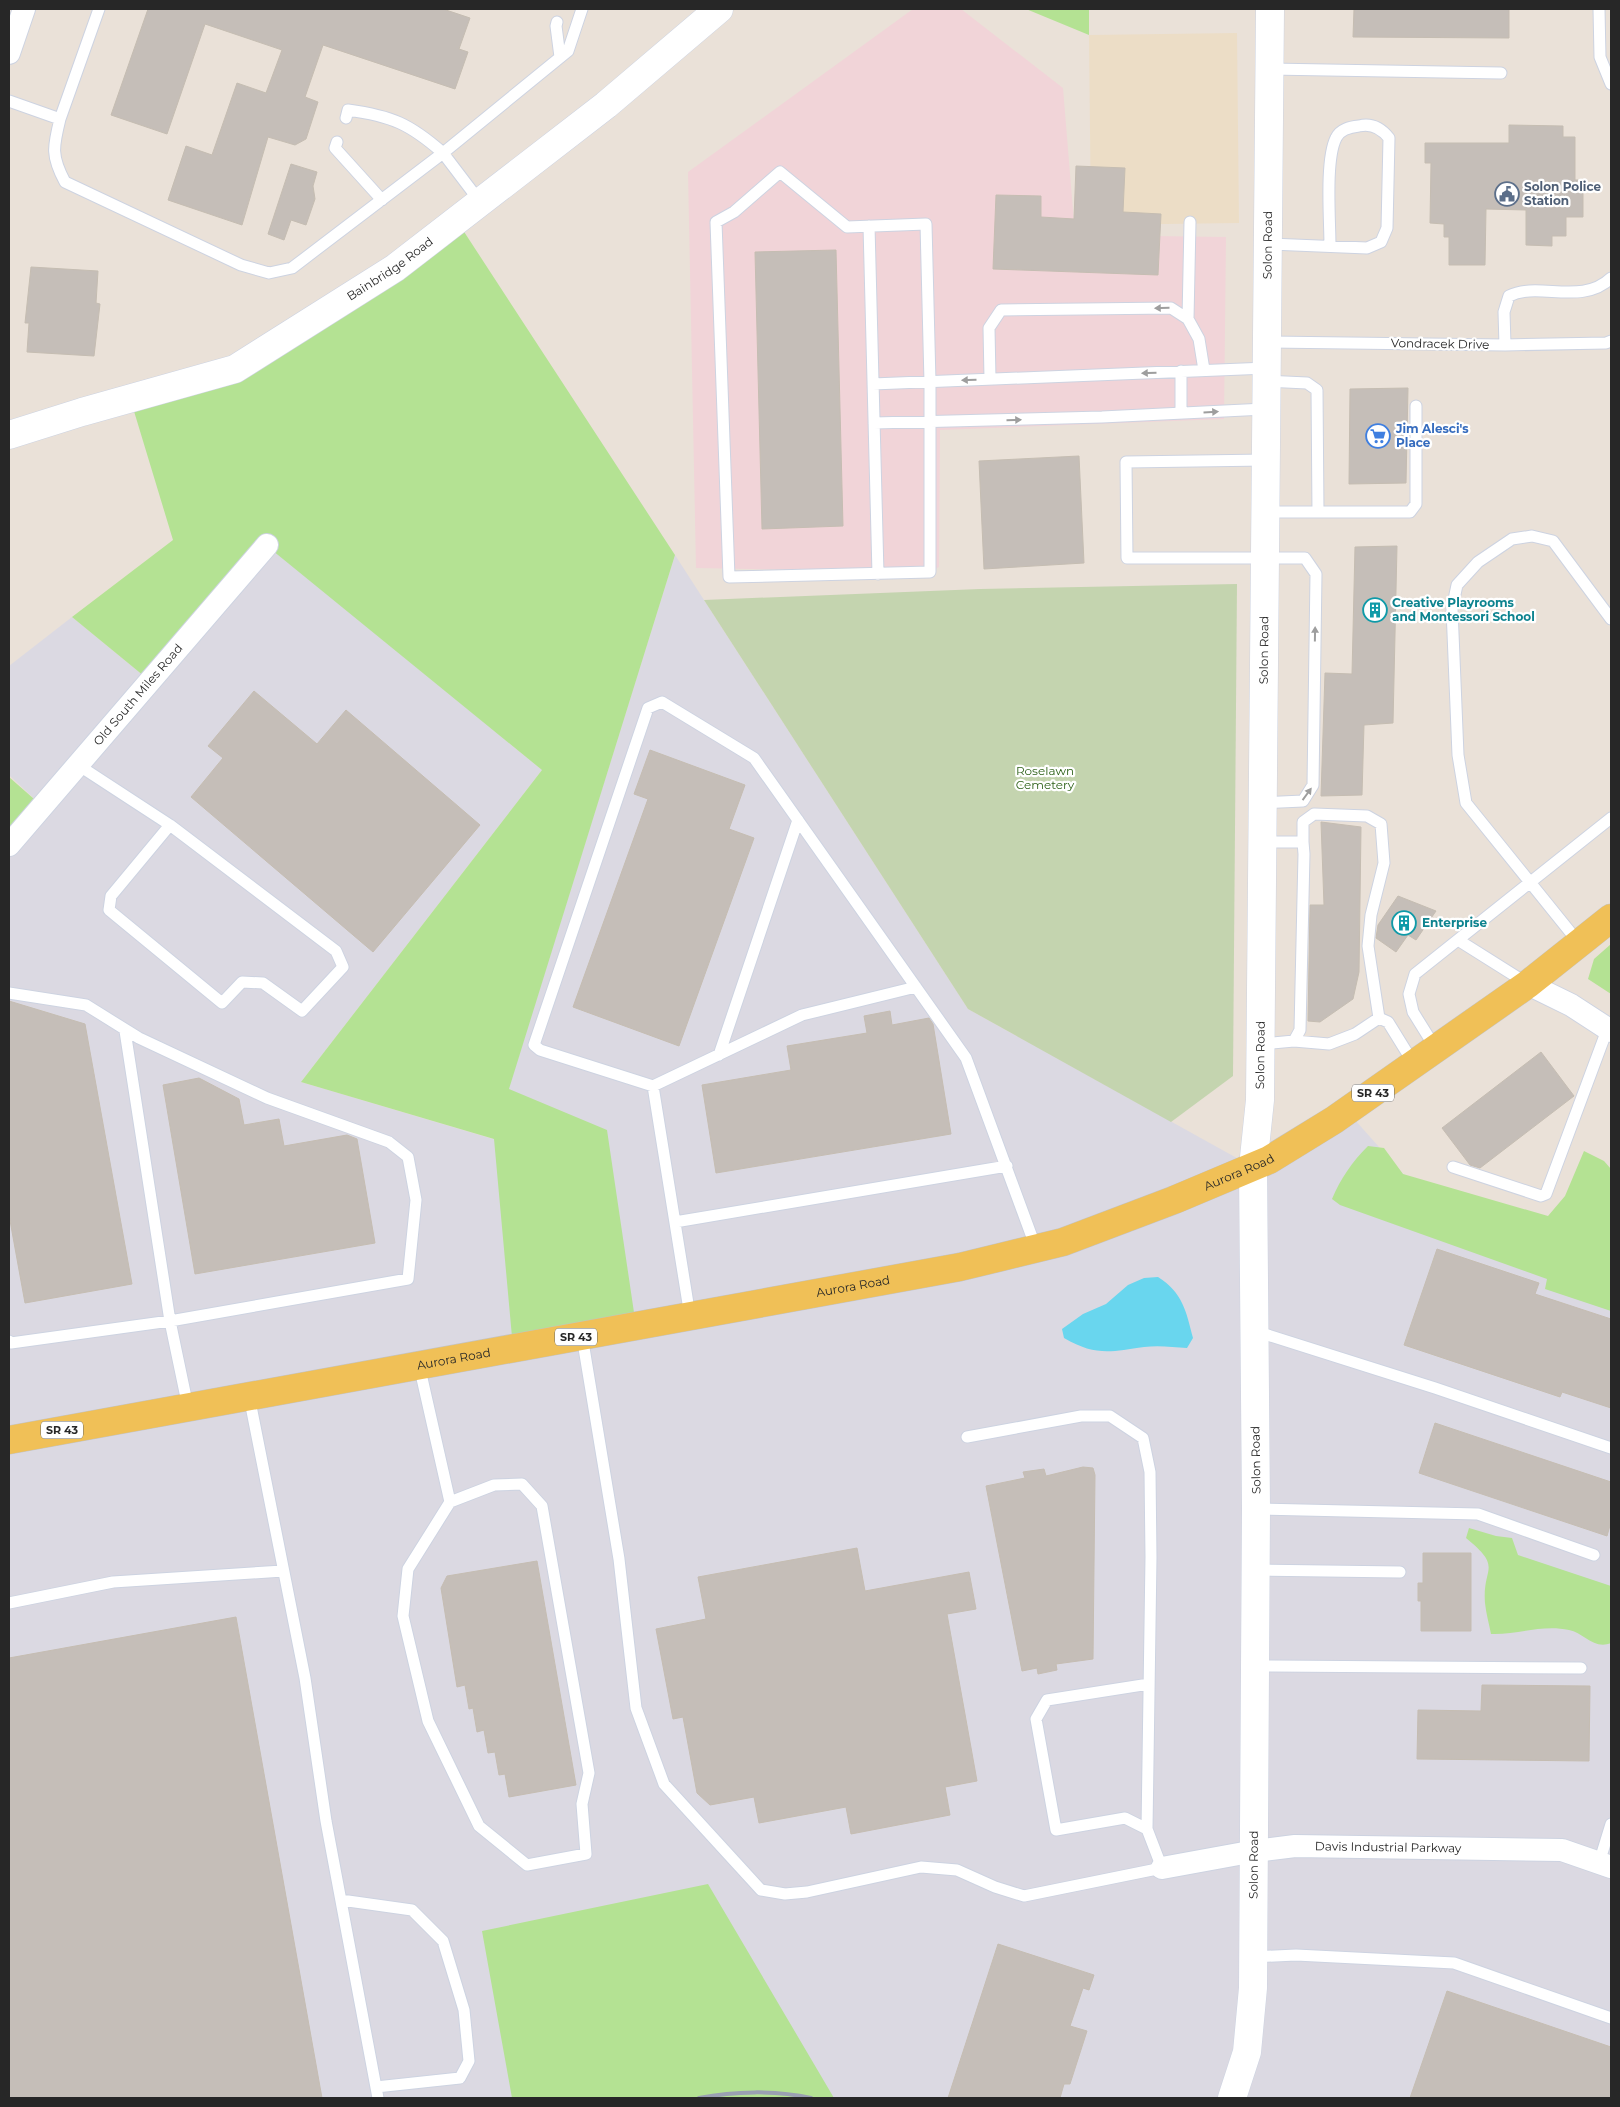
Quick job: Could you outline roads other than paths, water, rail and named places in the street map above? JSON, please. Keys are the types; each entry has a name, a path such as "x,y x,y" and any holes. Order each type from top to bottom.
{"main road":[{"name":"Aurora Road","path":"9,1440 960,1267 1063,1242 1269,1160 1334,1120 1528,984 1611,918"}],"street":[{"path":"9,53 24,9"},
{"name":"Bainbridge Road","path":"9,436 82,412 235,370 396,268 606,106 719,9"},
{"name":"Solon Road","path":"1232,2098 1247,2052 1253,1988 1256,1509 1253,1167 1260,1100 1270,9"},
{"name":"Old South Miles Road","path":"9,845 267,545"},
{"path":"1528,984 1571,1005 1609,1030"},
{"name":"Davis Industrial Parkway","path":"1162,1868 1254,1850 1295,1846 1562,1850 1605,1865"}],"lane":[{"path":"99,9 60,118 55,139 55,163 66,182 241,265 269,273 292,268 443,153 560,58 568,51 582,9"},
{"path":"1599,9 1600,57 1611,84"},
{"path":"557,22 560,58"},
{"path":"1270,69 1501,73"},
{"path":"9,100 60,118"},
{"path":"346,118 348,110 381,115 418,131 443,153 481,203"},
{"path":"1269,244 1367,248 1381,242 1387,228 1389,138 1382,130 1366,124 1345,128 1336,137 1331,156 1330,246"},
{"path":"338,142 336,148 382,200"},
{"path":"780,172 847,227 926,224 930,382 930,572 729,577 716,222 734,212 780,172"},
{"path":"1190,222 1188,318 1198,339 1204,370"},
{"path":"869,226 878,574"},
{"path":"1505,345 1504,312 1509,296 1519,291 1558,293 1583,291 1606,283 1611,278"},
{"path":"990,379 989,328 1001,310 1171,308 1188,318"},
{"name":"Vondracek Drive","path":"1267,364 1505,345 1611,342"},
{"path":"873,384 1204,370 1267,364 1308,383 1317,390 1318,512"},
{"path":"1180,413 1181,371"},
{"path":"1265,512 1410,512 1416,504 1416,406"},
{"path":"874,423 1265,409"},
{"path":"1262,803 1303,801 1314,785 1316,574 1305,558 1127,558 1126,462 1266,460"},
{"path":"1579,943 1466,803 1458,755 1452,609 1457,585 1478,562 1512,539 1532,536 1553,541 1609,611"},
{"path":"916,987 802,1015 653,1086 540,1050 534,1045 648,708 662,702 754,758 798,820 916,987 966,1058 1036,1249"},
{"path":"78,765 170,825 336,951 343,967 302,1011 263,983 242,982 222,1003 109,910 111,896 170,825"},
{"path":"1294,1041 1300,1030 1303,822 1314,814 1367,816 1381,824 1384,863 1371,915 1368,946 1379,1018"},
{"path":"1425,1056 1408,994 1415,974 1611,818"},
{"path":"719,1055 798,820"},
{"path":"1262,842 1303,842"},
{"path":"1458,940 1528,984"},
{"path":"9,993 86,1005 125,1031 267,1098 389,1142 408,1157 416,1200 408,1279 170,1321 9,1341"},
{"path":"1260,1044 1294,1041 1330,1044 1355,1034 1379,1018"},
{"path":"1379,1018 1388,1022 1425,1056"},
{"path":"1453,1167 1541,1196 1546,1194 1609,1030"},
{"path":"125,1031 170,1321 188,1407"},
{"path":"653,1086 690,1316"},
{"path":"675,1222 1007,1166"},
{"path":"1255,1331 1423,1384 1611,1448"},
{"path":"582,1336 619,1559 636,1708 664,1784 761,1890 785,1894 807,1892 921,1867 957,1870 995,1887 1024,1896 1162,1868 1147,1829 1150,1472 1143,1438 1110,1416 1081,1416 967,1437"},
{"path":"419,1365 450,1502 408,1569 403,1616 428,1720 479,1826 527,1865 586,1854 582,1804 589,1773 542,1506 522,1484 494,1485 450,1502"},
{"path":"249,1396 305,1678 326,1822 377,2093 460,2078 469,2061 464,2010 444,1941 412,1910 341,1900"},
{"path":"1256,1509 1478,1514 1594,1555"},
{"path":"1256,1570 1400,1572"},
{"path":"9,1603 113,1582 283,1571"},
{"path":"1255,1666 1581,1668"},
{"path":"1147,1829 1125,1818 1056,1830 1036,1719 1047,1700 1149,1684"},
{"path":"1605,1865 1611,1824"},
{"path":"1252,1956 1296,1955 1454,1962 1611,2018"}],"water":[{"path":"1158,1277 1173,1289 1182,1303 1193,1338 1187,1348 1155,1346 1103,1351 1085,1348 1064,1338 1062,1329 1083,1314 1106,1304 1128,1285 1144,1278"}],"railway":[{"path":"699,2098 755,2092 798,2095 811,2098"}],"place":[{"name":"Solon Police Station","path":"1507,194"},
{"name":"Jim Alesci's Place","path":"1378,436"},
{"name":"Creative Playrooms and Montessori School","path":"1375,610"},
{"name":"Enterprise","path":"1404,923"}],"park label":[{"name":"Roselawn Cemetery","path":"1045,778"}]}
